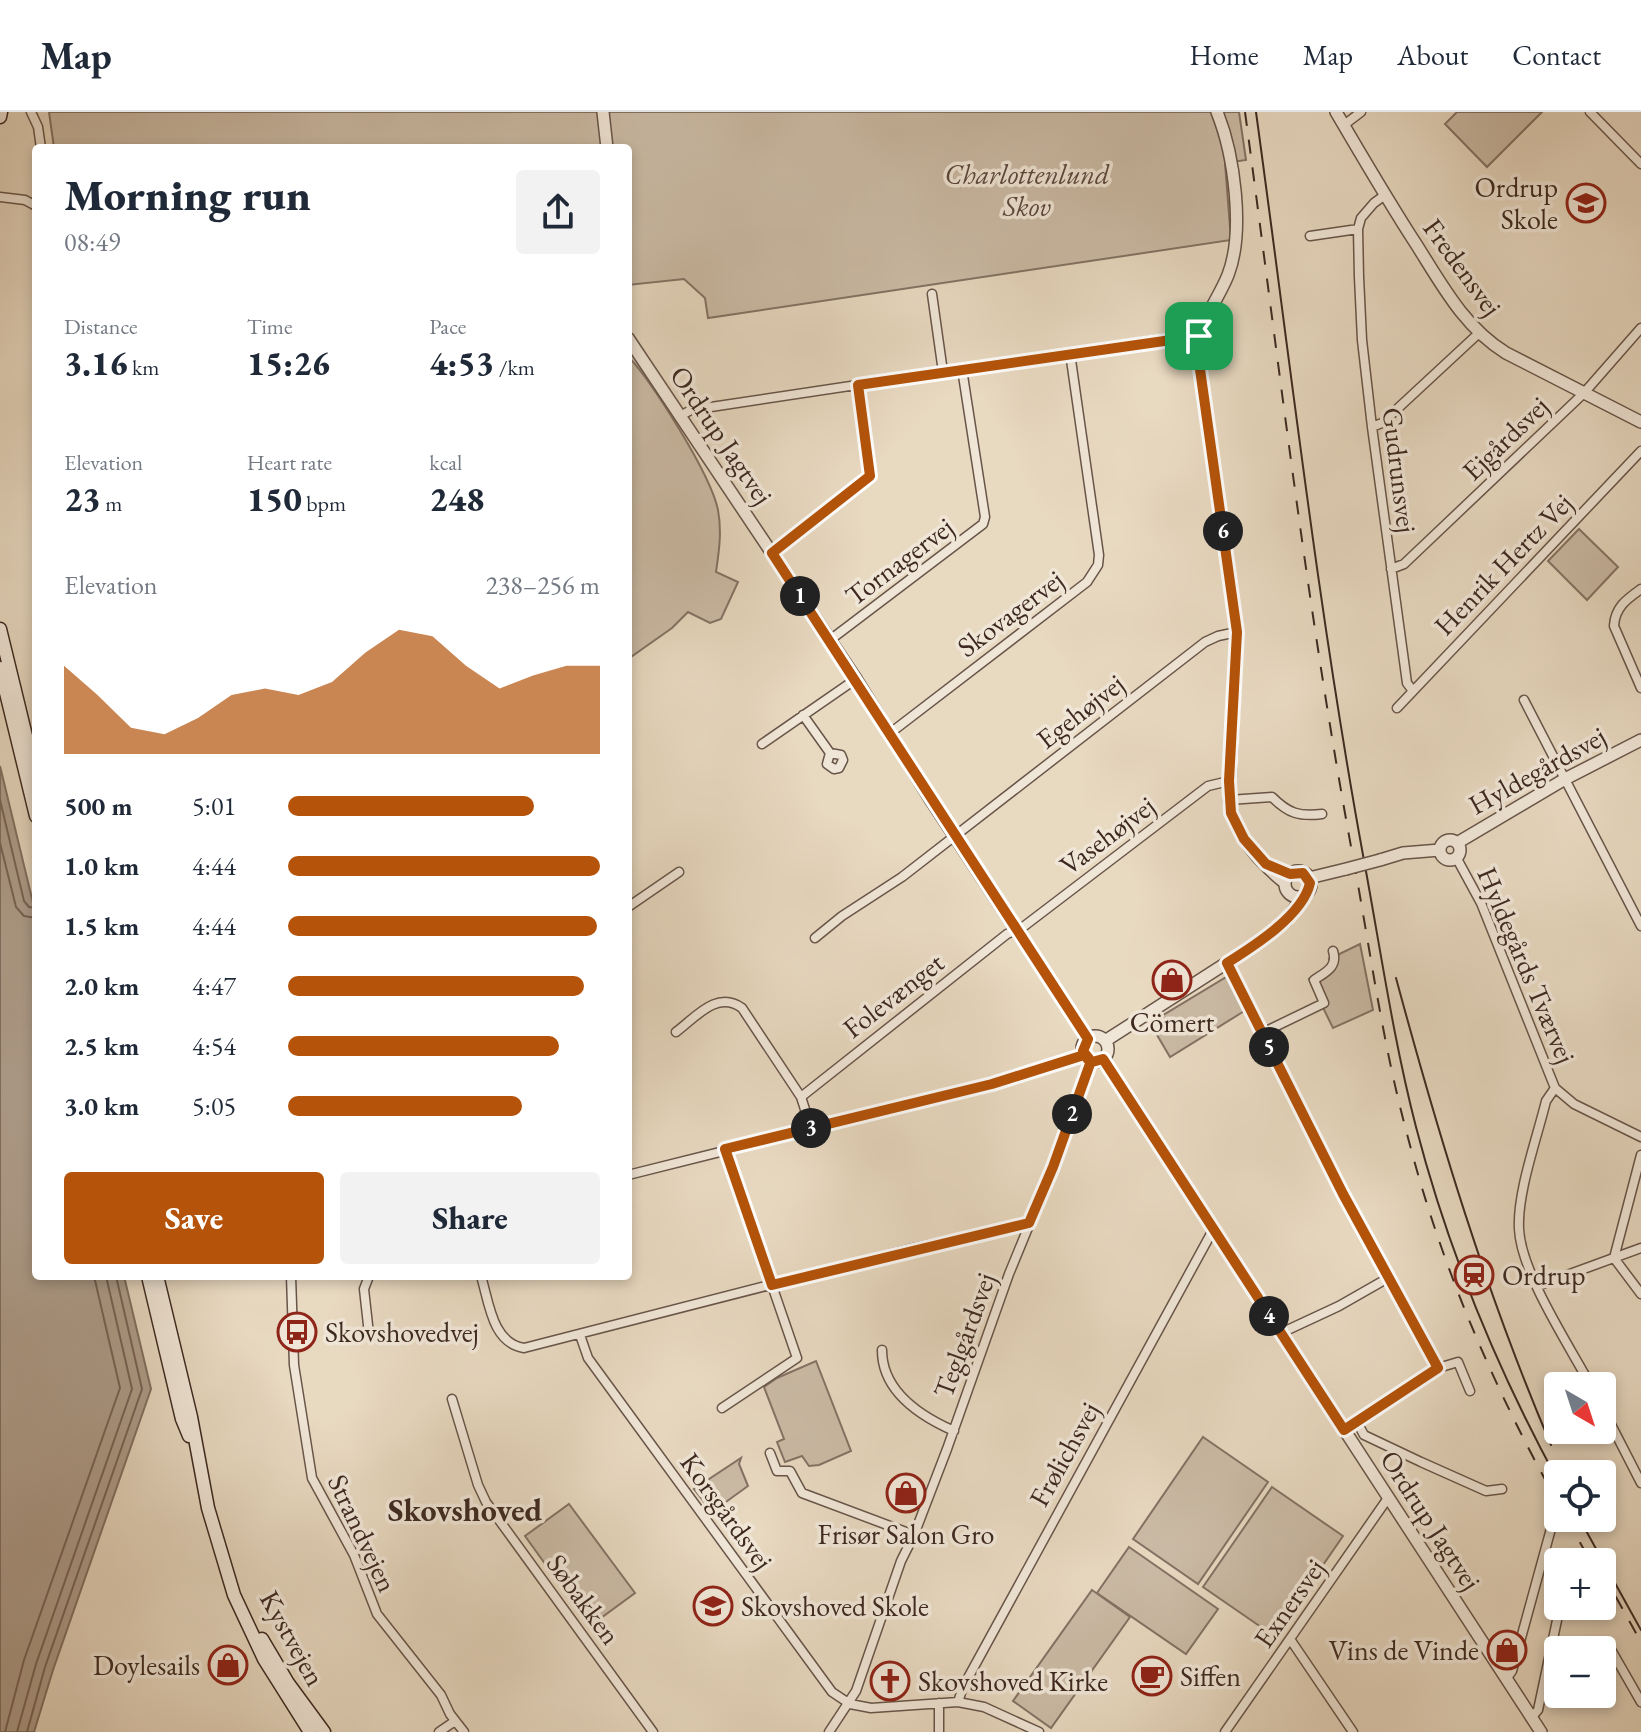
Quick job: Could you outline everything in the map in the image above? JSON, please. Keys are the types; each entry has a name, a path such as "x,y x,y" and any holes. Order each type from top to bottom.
{"main road":[{"path":"0,629 32,761"},
{"path":"0,668 32,800"},
{"name":"Kystvejen","path":"149,1280 182,1419 197,1454"},
{"name":"Kystvejen","path":"158,1280 191,1417 214,1532 234,1595 264,1659 310,1732"},
{"name":"Kystvejen","path":"225,1564 275,1662 324,1732"}],"street":[{"path":"31,112 38,127 40,144"},
{"path":"603,112 607,144"},
{"path":"1217,112 1225,132 1236,208 1234,254 1224,285 1199,336 1197,348 1237,632 1229,800 1236,826 1244,839 1266,864 1288,878"},
{"name":"Fredensvej","path":"1336,112 1451,299 1479,333 1506,353 1641,422"},
{"path":"1344,125 1361,112"},
{"path":"1590,112 1641,164"},
{"path":"1310,236 1358,229 1366,211 1385,195"},
{"path":"0,197 32,204"},
{"name":"Gudrunsvej","path":"1358,229 1362,340 1372,427 1407,683 1413,691"},
{"path":"932,294 943,372"},
{"name":"Ejgårdsvej","path":"1391,569 1404,564 1584,393 1641,328"},
{"path":"1372,427 1382,423 1479,333"},
{"path":"680,416 691,410 1199,336"},
{"name":"Ordrup Jagtvej","path":"632,344 856,679 954,836 1088,1039"},
{"name":"Skovagervej","path":"889,734 1094,574 1099,555 1070,353"},
{"name":"Tornagervej","path":"830,640 983,524 985,517 962,369"},
{"path":"772,553 870,476 858,385"},
{"name":"Henrik Hertz Vej","path":"1397,708 1641,451"},
{"path":"1641,589 1624,602 1615,617 1614,626 1641,688"},
{"name":"Egehøjvej","path":"954,836 1205,642 1237,632"},
{"path":"762,744 856,679"},
{"path":"1524,700 1641,926"},
{"path":"803,715 830,753"},
{"name":"Hyldegårdsvej","path":"1457,843 1565,779 1641,740"},
{"name":"Vasehøjvej","path":"1015,930 1208,786 1229,781"},
{"path":"1229,800 1272,797 1285,810 1303,817 1322,814"},
{"path":"815,938 842,916 882,892 954,836"},
{"path":"1451,840 1457,843 1459,852 1456,857 1445,859 1440,850 1445,841 1451,840"},
{"path":"1288,878 1286,890 1303,889 1340,871 1412,852 1440,850"},
{"name":"Hyldegårds Tværvej","path":"1456,857 1481,903 1555,1088 1574,1104 1641,1137"},
{"path":"632,904 679,872"},
{"path":"1105,1041 1227,963 1276,927 1303,889 1301,872 1288,878"},
{"name":"Folevænget","path":"801,1097 1015,930"},
{"path":"1262,1033 1324,1003 1314,980 1332,968 1335,959 1333,951"},
{"path":"1227,963 1343,1194 1438,1368"},
{"path":"676,1032 711,1005 724,1000 742,1008 801,1097 811,1128"},
{"path":"632,1174 1093,1058 1108,1051 1105,1041 1097,1037 1088,1039 1083,1046 1093,1058"},
{"name":"Ordrup Jagtvej","path":"1093,1058 1213,1230 1541,1732"},
{"name":"Teglgårdsvej","path":"829,1732 850,1704 901,1561 954,1431 1093,1058"},
{"path":"1555,1088 1546,1101 1520,1208 1519,1226 1523,1257 1583,1372"},
{"path":"722,1408 797,1358 725,1149"},
{"path":"1614,1258 1641,1155"},
{"path":"482,1280 499,1333 514,1347 524,1348 1029,1223"},
{"name":"Frølichsvej","path":"958,1702 963,1687 1213,1230"},
{"path":"1537,1286 1641,1248"},
{"path":"1614,1258 1641,1294"},
{"name":"Strandvejen","path":"291,1280 294,1365 312,1478 354,1555 377,1614 441,1695 464,1732"},
{"path":"367,1280 364,1289 369,1334"},
{"path":"1281,1333 1381,1282"},
{"name":"Korsgårdsvej","path":"580,1335 588,1358 832,1692 850,1704"},
{"path":"882,1350 882,1362 893,1388 902,1399 954,1431"},
{"path":"1344,1430 1438,1368 1458,1362 1470,1391"},
{"name":"Søbakken","path":"452,1399 486,1502 653,1732"},
{"path":"1357,1422 1364,1435 1421,1462 1486,1491 1502,1489"},
{"path":"1616,1434 1641,1483"},
{"path":"770,1453 777,1471 790,1471 802,1493 914,1535"},
{"name":"Exnersvej","path":"1225,1732 1388,1498"},
{"path":"1506,1679 1512,1671 1550,1532"},
{"path":"1532,1717 1538,1710 1557,1620"},
{"path":"1290,1639 1353,1732"},
{"path":"1616,1658 1641,1702"},
{"path":"850,1704 871,1708 958,1702 1002,1713 1039,1732"},
{"path":"939,1703 939,1732"},
{"path":"439,1732 455,1721"}],"green space":[{"name":"Charlottenlund Skov","path":"49,112 1239,112 1246,160 1225,163 1231,240 708,318 705,298 684,279 632,285 632,144 53,144"},
{"path":"1457,112 1542,112 1487,167 1445,124"},
{"path":"632,361 666,407 704,475 719,518 716,572 738,582 721,619 710,623 688,612 672,628 632,656"},
{"path":"1579,529 1618,567 1587,600 1548,561"},
{"path":"1360,944 1373,1010 1333,1028 1309,979 1332,966 1329,959"},
{"path":"1228,976 1246,1010 1170,1057 1150,1023"},
{"path":"816,1361 851,1451 819,1465 809,1466 802,1456 785,1462 777,1442 784,1439 764,1387"},
{"path":"1203,1437 1268,1482 1198,1584 1133,1539"},
{"path":"741,1458 739,1464 748,1486 712,1512 694,1489"},
{"path":"1272,1487 1343,1536 1274,1636 1203,1587"},
{"path":"569,1504 635,1593 590,1626 525,1536"},
{"path":"1129,1547 1218,1609 1186,1654 1097,1593"},
{"path":"1092,1590 1130,1617 1051,1728 1013,1701"}],"water":[{"path":"0,766 32,898 32,1280 125,1280 151,1389 34,1732 0,1732"}],"tram line":[{"path":"1256,112 1332,670 1387,992 1408,1093 1429,1173 1459,1264 1495,1352 1547,1460"},
{"path":"1396,978 1465,1214 1505,1330 1551,1445"},
{"path":"1587,1532 1641,1630"}],"railway":[{"path":"1245,112 1323,680 1398,1098 1419,1179 1451,1274 1490,1368 1544,1477"},
{"path":"1574,1532 1583,1548"},
{"path":"1616,1597 1641,1642"}],"place":[{"name":"Ordrup Skole","path":"1586,203"},
{"name":"Cömert","path":"1172,980"},
{"name":"Ordrup","path":"1474,1275"},
{"name":"Skovshovedvej","path":"297,1332"},
{"name":"Frisør Salon Gro","path":"906,1493"},
{"name":"Skovshoved Skole","path":"713,1606"},
{"name":"Vins de Vinde","path":"1507,1650"},
{"name":"Doylesails","path":"228,1665"},
{"name":"Siffen","path":"1152,1676"},
{"name":"Skovshoved Kirke","path":"890,1681"}],"district":[{"name":"Skovshoved","path":"465,1510"}],"route":[{"path":"1199,336 1189,335 858,385 870,476 772,553 1088,1039 1083,1051 1091,1061 1078,1095 1053,1167 1029,1223 914,1248 772,1285 725,1149 992,1084 1084,1055 1088,1060 1092,1062 1103,1059 1344,1430 1438,1368 1343,1194 1227,963 1286,921 1300,904 1310,883 1303,873 1290,874 1266,864 1244,839 1231,813 1229,781 1237,632 1197,348 1199,336"}]}
